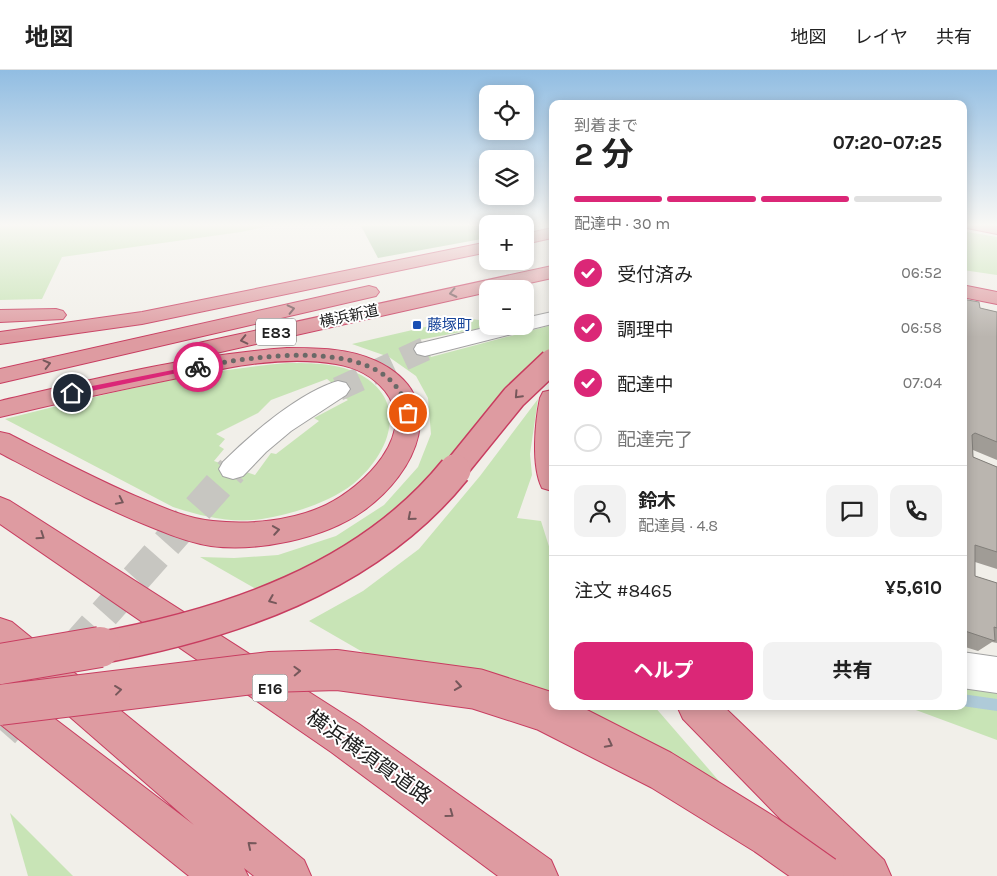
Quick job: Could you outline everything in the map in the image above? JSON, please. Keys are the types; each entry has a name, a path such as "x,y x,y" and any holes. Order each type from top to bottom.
{"highway":[{"path":"0,338 142,318 418,262"},
{"path":"424,280 479,269"},
{"name":"横浜新道","path":"0,398 301,326 549,273"},
{"path":"967,279 997,284"},
{"name":"横浜新道","path":"0,376 386,288"},
{"path":"967,292 997,298"},
{"path":"0,316 132,311 254,296"},
{"path":"0,409 198,367 284,356 315,356 359,362 381,373 397,387 406,401 408,426 406,440 388,471 365,494 336,513 296,527 244,535 201,532 135,508 0,441"},
{"path":"0,664 159,635 232,616 289,593 338,568 374,547 424,505 456,470 505,408 549,364"},
{"path":"549,414 549,458"},
{"name":"横浜横須賀道路","path":"0,509 346,738 535,876"},
{"path":"0,634 288,876"},
{"path":"0,705 270,672 337,670 477,690 544,711 661,770 766,835 824,876"},
{"path":"0,700 225,876"},
{"path":"700,710 868,876"}],"street":[{"path":"967,306 997,315"},
{"path":"425,349 549,319"},
{"path":"233,468 253,446 276,428 304,408 338,389"},
{"path":"967,671 997,674"}],"green space":[{"path":"0,262 60,262 42,299 0,300"},
{"path":"967,262 997,262 997,275 967,271"},
{"path":"464,318 479,320 479,328 419,340 431,357 514,335 534,335 534,330 549,326 549,351 506,390 467,435 414,506 265,594 200,557 234,558 278,555 336,536 384,505 418,467 431,434 428,398 416,376 389,357 352,344"},
{"path":"287,363 335,366 361,375 376,387 386,400 390,414 389,429 384,445 376,459 353,484 333,497 298,511 274,517 251,520 217,518 173,507 5,419 145,385 251,367","holes":["327,379 344,393 341,395 348,400 314,418 319,421 276,454 271,453 255,475 214,461 224,449 219,446 225,439 216,434 258,413 271,400"]},
{"path":"538,399 530,454 532,475 517,518 541,521 549,546 549,700 380,662 309,621 363,591 419,549 480,476"},
{"path":"967,681 997,686 997,702 967,698"},
{"path":"967,705 997,709 997,740 916,710 967,710"},
{"path":"573,710 657,710 719,781 713,792"},
{"path":"10,813 73,876 28,876"}],"building":[{"path":"967,300 979,302 980,308 997,312 997,442 975,433 972,435 973,457 997,467 997,552 975,545 975,576 997,583 997,628 994,627 995,641 967,632"}],"waterway":[{"path":"967,701 997,705"}],"tunnel":[{"path":"338,389 425,349"},
{"path":"73,649 232,470"},
{"path":"66,656 74,647"},
{"path":"0,730 27,699"}],"way so far":[{"path":"198,367 284,356 315,356 359,362 381,373 397,387 406,401 408,413"}],"place":[{"name":"藤塚町","path":"417,325"}],"route":[{"path":"72,393 198,367"}]}
